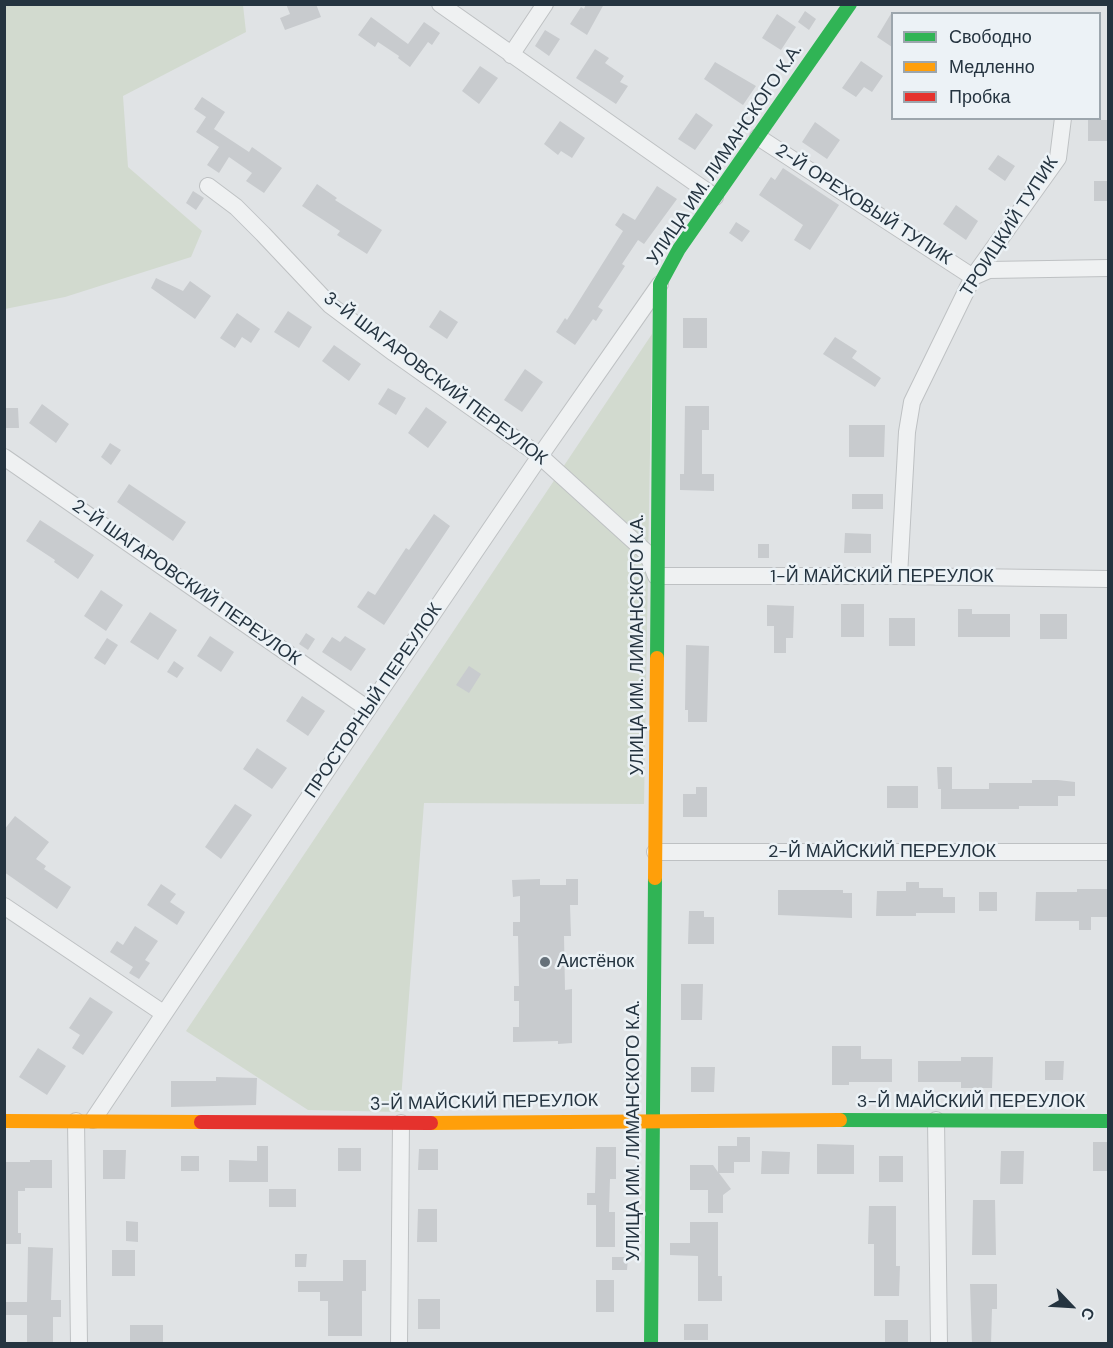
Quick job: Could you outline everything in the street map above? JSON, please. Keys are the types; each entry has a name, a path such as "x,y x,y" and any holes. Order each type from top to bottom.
{"street":[{"path":"440,4 715,197"},
{"path":"511,55 545,4"},
{"name":"УЛИЦА ИМ. ЛИМАНСКОГО К.А.","path":"651,1344 660,284 679,249 850,4"},
{"name":"ТРОИЦКИЙ ТУПИК","path":"899,576 907,432 912,402 974,277 1058,158 1064,120"},
{"name":"2-Й ОРЕХОВЫЙ ТУПИК","path":"758,137 974,277"},
{"name":"3-Й ШАГАРОВСКИЙ ПЕРЕУЛОК","path":"208,186 236,207 330,305 540,456 647,553 656,576"},
{"path":"974,277 988,270 1108,268"},
{"name":"ПРОСТОРНЫЙ ПЕРЕУЛОК","path":"84,1120 163,1013 540,456 660,284"},
{"name":"2-Й ШАГАРОВСКИЙ ПЕРЕУЛОК","path":"4,457 368,709"},
{"name":"1-Й МАЙСКИЙ ПЕРЕУЛОК","path":"656,576 1108,579"},
{"name":"2-Й МАЙСКИЙ ПЕРЕУЛОК","path":"655,852 1108,852"},
{"path":"4,906 163,1013"},
{"name":"3-Й МАЙСКИЙ ПЕРЕУЛОК","path":"4,1120 401,1123 652,1120 1108,1121"},
{"path":"79,1344 84,1120"},
{"path":"936,1120 939,1344"},
{"path":"399,1344 401,1123"}],"shaded area":[{"path":"5,4 243,5 246,32 123,96 128,167 202,231 191,257 65,297 5,309"},
{"path":"652,334 644,804 424,803 400,1112 308,1110 186,1031"}],"building":[{"path":"286,4 316,4 321,17 285,30 280,18 290,14"},
{"path":"586,4 604,4 587,35 570,24 581,7 584,9"},
{"path":"805,11 816,19 809,30 798,22"},
{"path":"777,14 796,27 781,50 762,38"},
{"path":"891,14 891,46 877,37"},
{"path":"371,17 408,44 424,22 440,33 432,45 428,42 410,67 398,58 399,56 378,42 375,47 358,35"},
{"path":"545,30 560,39 549,56 535,46"},
{"path":"595,49 609,58 605,63 624,76 620,82 628,86 616,104 576,78"},
{"path":"861,61 883,76 872,92 864,87 856,97 842,88"},
{"path":"715,62 756,86 743,105 704,79"},
{"path":"480,66 498,78 479,104 462,91"},
{"path":"202,97 225,112 214,129 249,152 252,147 282,168 264,193 246,181 252,173 229,157 219,173 207,165 219,147 196,132 206,117 194,109"},
{"path":"696,113 713,125 695,150 678,139"},
{"path":"1088,120 1108,120 1108,141 1088,141"},
{"path":"560,121 585,138 572,158 561,151 558,155 544,144"},
{"path":"815,122 840,140 827,159 802,142"},
{"path":"998,155 1015,166 1005,181 988,169"},
{"path":"783,168 839,205 810,250 794,240 803,225 759,195 771,177 775,180"},
{"path":"1094,181 1108,181 1108,201 1094,201"},
{"path":"317,184 337,198 335,200 382,230 367,254 337,235 340,231 302,206"},
{"path":"657,186 677,199 644,244 638,240 622,264 625,266 598,307 603,310 596,321 593,319 575,345 556,332 565,318 567,320 623,231 615,225 623,213 635,220"},
{"path":"193,191 204,198 196,210 186,203"},
{"path":"956,205 978,221 966,240 943,224"},
{"path":"736,222 750,231 742,242 729,233"},
{"path":"156,278 183,291 190,281 211,296 195,319 151,288"},
{"path":"440,310 458,322 447,339 429,327"},
{"path":"288,311 312,327 299,348 274,332"},
{"path":"237,313 260,329 251,343 242,337 235,348 220,338"},
{"path":"683,318 707,318 707,348 683,348"},
{"path":"835,337 857,351 852,358 881,378 875,387 823,354"},
{"path":"334,345 361,364 349,381 322,361"},
{"path":"525,369 543,382 522,412 504,400"},
{"path":"388,388 406,398 396,415 378,404"},
{"path":"42,404 69,424 56,443 29,423"},
{"path":"685,406 709,406 709,430 702,430 702,474 714,474 714,491 680,490 680,474 684,474"},
{"path":"426,407 447,422 428,448 408,433"},
{"path":"4,408 18,408 19,428 4,428"},
{"path":"849,425 885,425 884,457 849,457"},
{"path":"110,443 121,450 111,465 101,457"},
{"path":"129,484 186,522 173,541 117,502"},
{"path":"852,494 883,494 883,509 852,509"},
{"path":"434,514 450,526 384,625 357,607 368,591 375,595 406,548 409,550"},
{"path":"40,520 94,555 78,579 26,541"},
{"path":"845,533 871,534 871,553 844,553"},
{"path":"758,544 769,544 769,558 758,558"},
{"path":"101,590 123,605 106,631 84,616"},
{"path":"841,604 864,604 864,637 841,637"},
{"path":"767,605 794,606 793,638 786,638 786,653 774,653 774,626 767,626"},
{"path":"958,609 972,609 972,614 1010,614 1010,637 958,637"},
{"path":"150,612 177,630 158,660 130,642"},
{"path":"1040,614 1067,614 1067,639 1040,639"},
{"path":"889,618 915,618 915,646 889,646"},
{"path":"306,633 315,639 308,650 299,644"},
{"path":"210,636 234,652 221,672 197,656"},
{"path":"345,636 366,649 351,671 322,652 332,637 340,642"},
{"path":"107,638 118,645 105,665 94,658"},
{"path":"686,645 709,646 707,722 688,722 688,710 685,710"},
{"path":"174,661 184,668 177,678 167,672"},
{"path":"469,666 481,674 469,693 456,685"},
{"path":"302,696 325,711 308,736 286,721"},
{"path":"257,748 287,768 272,789 243,769"},
{"path":"937,767 952,767 952,789 989,789 989,783 1032,783 1032,780 1058,780 1075,782 1075,796 1058,796 1058,806 1019,806 1019,809 941,809 941,789 938,789"},
{"path":"887,786 918,786 918,808 887,808"},
{"path":"696,787 707,787 707,817 683,817 683,794 696,794"},
{"path":"235,804 252,815 221,859 205,847"},
{"path":"15,816 49,842 36,859 46,866 44,869 71,887 57,909 4,872 4,830"},
{"name":"Аистёнок","path":"540,879 540,885 566,885 566,879 578,879 578,905 570,905 571,936 564,936 565,990 572,989 572,1043 513,1042 513,1027 519,1027 519,1001 514,1001 514,986 519,986 518,936 513,936 513,922 520,922 520,896 513,897 512,880"},
{"path":"906,882 919,882 919,888 943,888 943,897 955,897 955,913 876,916 877,891 906,891"},
{"path":"161,884 176,894 170,902 185,912 177,925 147,905"},
{"path":"1077,889 1108,889 1108,917 1091,917 1091,930 1079,930 1079,921 1035,921 1036,892 1077,892"},
{"path":"778,890 843,890 843,893 852,893 852,918 778,915"},
{"path":"979,892 997,892 997,911 979,911"},
{"path":"689,911 704,911 704,917 714,917 714,944 688,944"},
{"path":"135,926 158,941 145,960 150,963 139,979 129,973 133,967 110,952 117,941 123,945"},
{"path":"681,984 703,984 702,1020 681,1020"},
{"path":"90,997 113,1012 83,1055 72,1048 80,1035 69,1028"},
{"path":"832,1046 861,1046 861,1059 892,1059 892,1082 849,1082 849,1085 832,1085"},
{"path":"38,1048 66,1066 47,1095 19,1077"},
{"path":"961,1057 993,1057 992,1088 961,1088 961,1082 918,1082 918,1061 961,1061"},
{"path":"1045,1061 1064,1061 1063,1080 1045,1080"},
{"path":"691,1067 715,1067 714,1092 691,1092"},
{"path":"216,1077 257,1078 256,1105 171,1107 171,1081 216,1081"},
{"path":"737,1137 750,1137 750,1162 734,1162 734,1173 719,1173 731,1189 723,1195 723,1213 708,1213 708,1190 690,1190 690,1165 713,1165 718,1172 718,1146 737,1146"},
{"path":"1093,1142 1108,1142 1108,1171 1093,1171"},
{"path":"817,1144 854,1145 854,1174 817,1174"},
{"path":"257,1146 268,1146 268,1182 229,1182 229,1160 257,1161"},
{"path":"596,1147 616,1147 616,1179 610,1179 609,1212 615,1212 615,1247 596,1247 596,1205 587,1205 587,1193 595,1193"},
{"path":"338,1148 361,1148 361,1171 338,1171"},
{"path":"419,1149 438,1149 438,1170 418,1170"},
{"path":"103,1150 126,1150 125,1179 103,1179"},
{"path":"762,1151 790,1152 789,1174 761,1174"},
{"path":"1001,1151 1024,1151 1023,1184 1000,1184"},
{"path":"181,1156 199,1156 199,1171 181,1171"},
{"path":"879,1156 903,1156 903,1182 879,1182"},
{"path":"30,1160 52,1160 52,1188 25,1188 25,1191 18,1191 18,1233 21,1233 21,1244 4,1244 5,1162 30,1162"},
{"path":"269,1189 296,1189 296,1207 269,1207"},
{"path":"973,1200 995,1200 996,1255 972,1255"},
{"path":"869,1206 896,1206 896,1266 900,1266 899,1296 874,1296 874,1244 868,1244"},
{"path":"418,1209 437,1209 437,1242 417,1242"},
{"path":"126,1221 138,1222 138,1242 126,1241"},
{"path":"690,1222 718,1222 718,1276 722,1276 722,1301 698,1301 698,1256 670,1255 670,1243 690,1243"},
{"path":"28,1247 53,1248 51,1300 61,1300 61,1317 53,1317 53,1343 27,1343 27,1315 4,1315 4,1302 27,1302"},
{"path":"112,1250 135,1250 135,1276 112,1276"},
{"path":"295,1254 307,1254 306,1267 295,1267"},
{"path":"612,1257 628,1257 627,1270 612,1270"},
{"path":"343,1260 366,1260 366,1291 362,1291 362,1336 328,1336 328,1301 320,1301 320,1292 298,1292 298,1281 343,1281"},
{"path":"596,1280 614,1280 614,1312 596,1312"},
{"path":"970,1284 997,1284 997,1309 992,1309 991,1344 972,1344"},
{"path":"418,1299 440,1299 440,1329 418,1329"},
{"path":"885,1320 908,1320 908,1344 885,1344"},
{"path":"684,1324 708,1324 708,1340 684,1340"},
{"path":"130,1325 163,1325 163,1344 130,1344"}],"traffic: fast":[{"path":"657,658 660,284 679,249 850,4"},
{"path":"651,1344 655,878"},
{"path":"840,1120 1108,1121"}],"traffic: slow":[{"path":"655,878 657,658"},
{"path":"431,1123 840,1120"},
{"path":"4,1121 201,1122"}],"traffic: jam":[{"path":"201,1122 431,1123"}],"place":[{"name":"Аистёнок","path":"545,962"}]}
